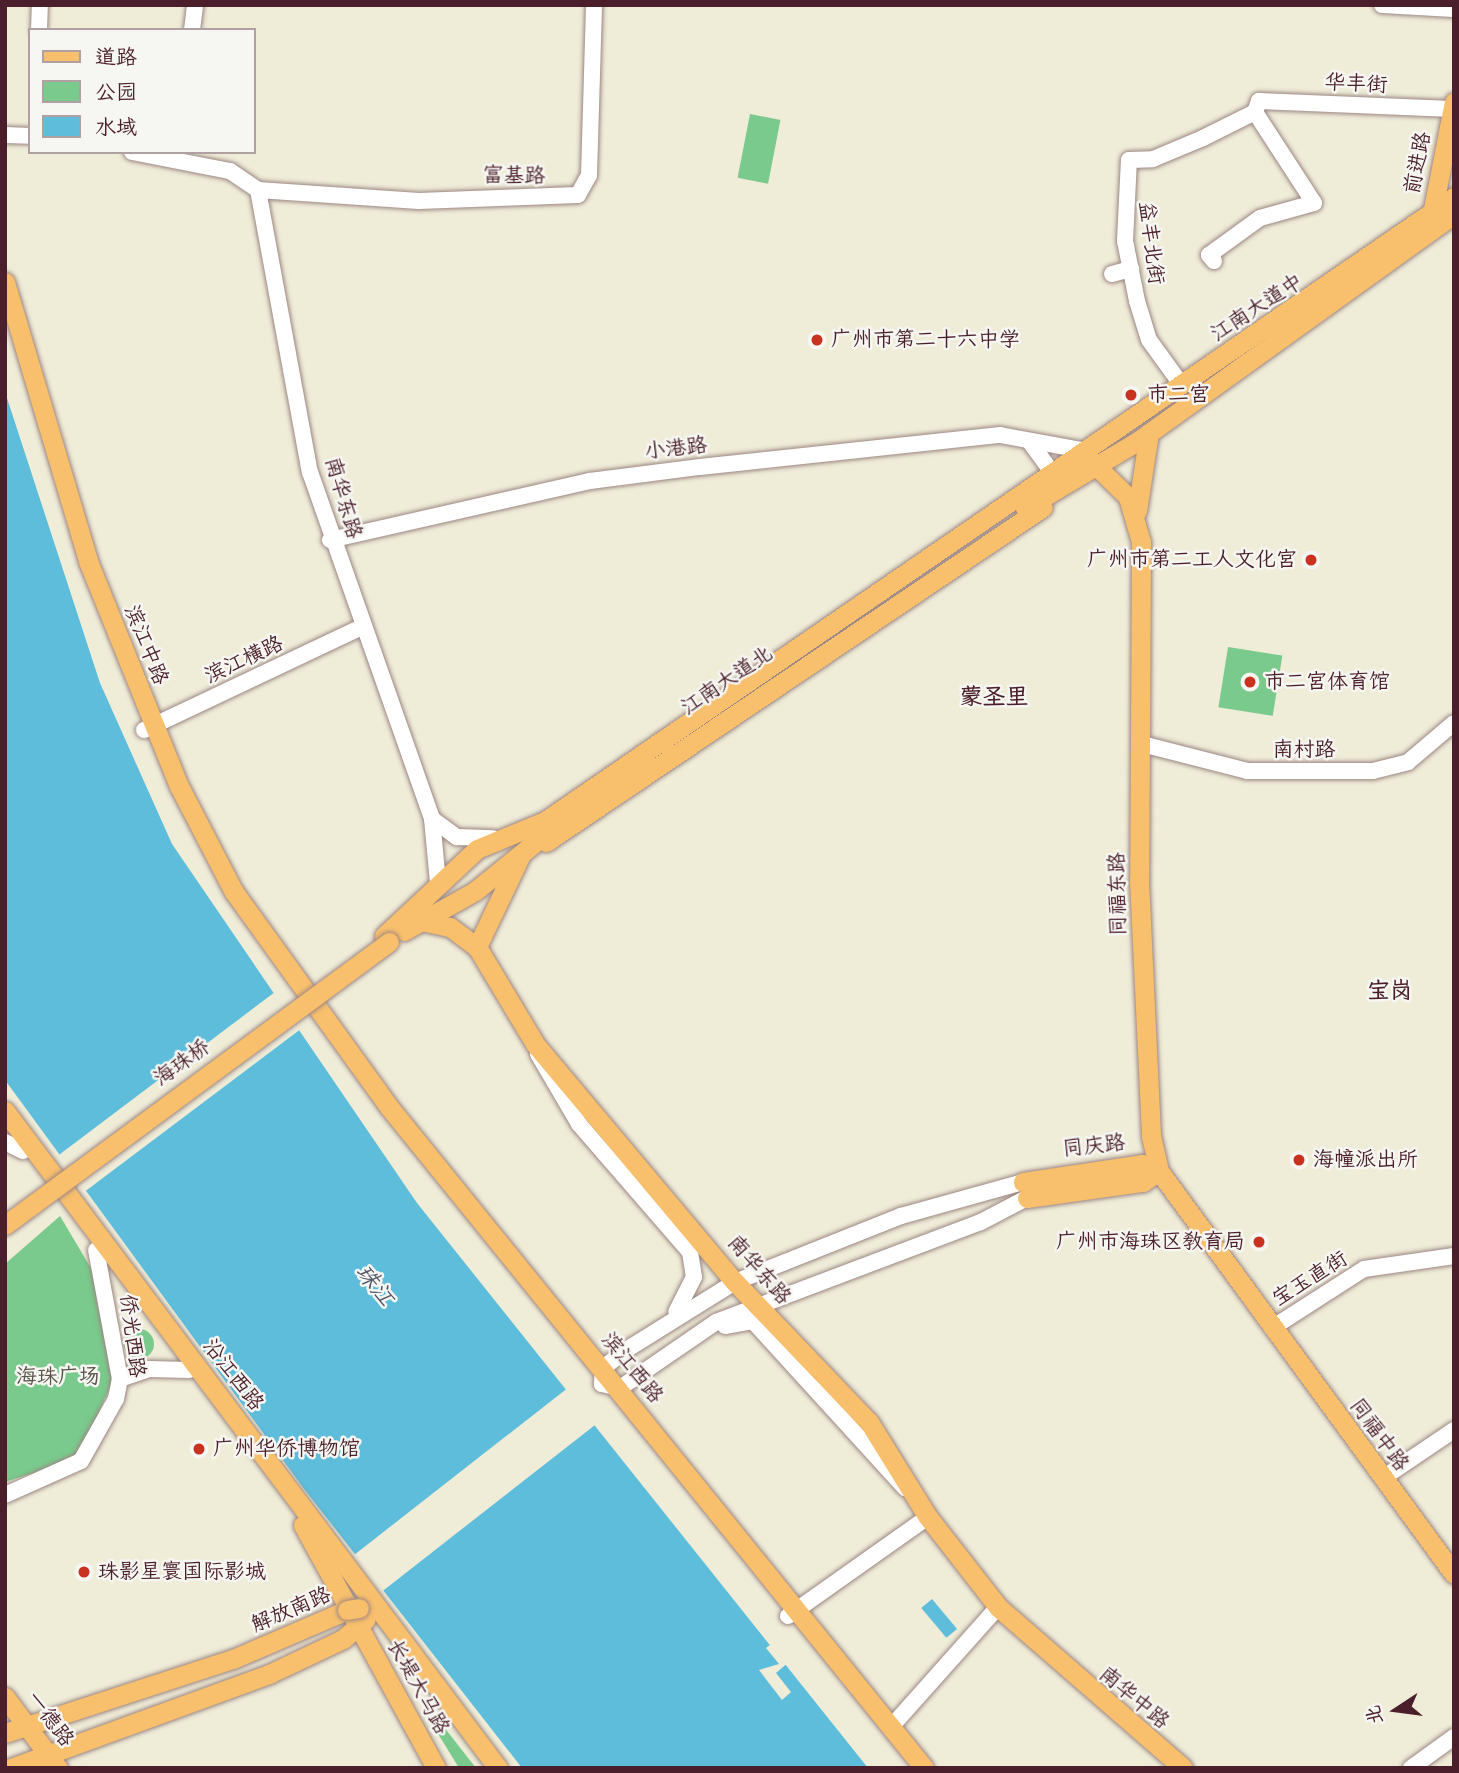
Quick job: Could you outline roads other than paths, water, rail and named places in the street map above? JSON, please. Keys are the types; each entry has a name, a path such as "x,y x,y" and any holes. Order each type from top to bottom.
{"main road":[{"name":"前进路","path":"1430,234 1453,105"},
{"name":"江南大道中","path":"1081,450 1454,197"},
{"name":"江南大道中","path":"1095,464 1149,433 1430,234 1454,214"},
{"name":"滨江中路","path":"5,282 69,507 149,728"},
{"name":"滨江中路","path":"5,333 58,511 149,728 222,871 303,1000"},
{"name":"同福东路","path":"1149,433 1137,513 1142,744 1142,970 1151,1136 1159,1171 1270,1326"},
{"path":"1081,450 1137,513"},
{"name":"江南大道北","path":"386,939 438,882 477,849 545,821 977,529 1081,450"},
{"name":"江南大道北","path":"386,939 421,921 517,859 607,789 1095,464"},
{"path":"509,834 1052,472"},
{"path":"477,947 517,859 599,782"},
{"name":"南华东路","path":"421,921 450,927 477,947 535,1044 704,1243 735,1282 752,1312 862,1414 928,1517 998,1607 1057,1663"},
{"name":"海珠桥","path":"5,1217 386,939"},
{"name":"海珠桥","path":"5,1225 386,939"},
{"name":"滨江西路","path":"303,1000 792,1612 911,1768"},
{"name":"沿江西路","path":"5,1111 360,1608 419,1667 498,1768"},
{"name":"沿江西路","path":"5,1126 14,1147 189,1370 320,1551 359,1628"},
{"name":"同庆路","path":"1025,1190 1110,1176 1142,1164 1159,1171"},
{"name":"同福中路","path":"1270,1326 1454,1574"},
{"path":"830,1396 917,1500"},
{"path":"309,1623 327,1591 320,1551"},
{"path":"11,1768 53,1761 317,1652 359,1628 360,1608"},
{"name":"解放南路","path":"15,1730 233,1659 309,1623 360,1608"},
{"name":"滨江西路","path":"792,1612 924,1768"},
{"name":"长堤大马路","path":"359,1628 436,1768"},
{"name":"南华中路","path":"1057,1663 1183,1768"},
{"path":"392,1688 400,1673 419,1667"},
{"name":"一德路","path":"5,1697 15,1730 53,1761"}],"street":[{"path":"39,28 40,5"},
{"path":"192,28 195,5"},
{"name":"富基路","path":"254,185 419,201 578,195 589,175 594,5"},
{"path":"1382,5 1454,9"},
{"name":"华丰街","path":"1257,107 1453,105"},
{"path":"1214,261 1209,254 1260,218 1314,203 1257,107"},
{"name":"益丰北街","path":"1181,384 1149,340 1131,269 1123,190 1129,160 1153,159 1257,107"},
{"path":"5,135 28,136"},
{"path":"161,154 254,185"},
{"name":"南华东路","path":"254,185 306,451 330,540 432,819 438,882"},
{"path":"1432,214 1454,191"},
{"path":"1112,275 1131,269"},
{"name":"小港路","path":"330,540 590,481 988,436 1081,450"},
{"path":"1030,442 1052,472"},
{"name":"滨江横路","path":"149,728 362,627"},
{"name":"南村路","path":"1142,744 1247,771 1373,771 1408,762 1454,723"},
{"path":"432,819 469,840 509,834"},
{"path":"535,1044 569,1111 686,1245 694,1267 691,1288 670,1320 608,1380"},
{"path":"670,1320 735,1282 943,1201 1025,1190"},
{"path":"608,1380 686,1338 981,1222 1025,1190"},
{"path":"663,1220 704,1243"},
{"name":"侨光西路","path":"5,1495 81,1461 120,1379 96,1250"},
{"name":"宝玉直街","path":"1270,1326 1364,1269 1454,1256"},
{"path":"120,1379 149,1369 189,1370"},
{"path":"1383,1478 1454,1430"},
{"path":"792,1612 928,1517"},
{"path":"891,1727 998,1607"},
{"path":"309,1623 319,1635 317,1652"},
{"path":"1411,1768 1454,1737"}],"water":[{"name":"珠江","path":"5,392 100,683 172,844 417,1203 868,1768 522,1768 304,1489 5,1080"},
{"path":"932,1599 957,1629 946,1638 921,1608"}],"place":[{"name":"广州市第二十六中学","path":"817,340"},
{"name":"市二宫","path":"1131,395"},
{"name":"广州市第二工人文化宫","path":"1311,560"},
{"name":"市二宫体育馆","path":"1250,682"},
{"name":"海幢派出所","path":"1299,1160"},
{"name":"广州市海珠区教育局","path":"1259,1242"},
{"name":"广州华侨博物馆","path":"199,1449"},
{"name":"珠影星寰国际影城","path":"84,1572"}],"district":[{"name":"蒙圣里","path":"994,698"},
{"name":"宝岗","path":"1390,992"}],"park label":[{"name":"海珠广场","path":"58,1377"}]}
